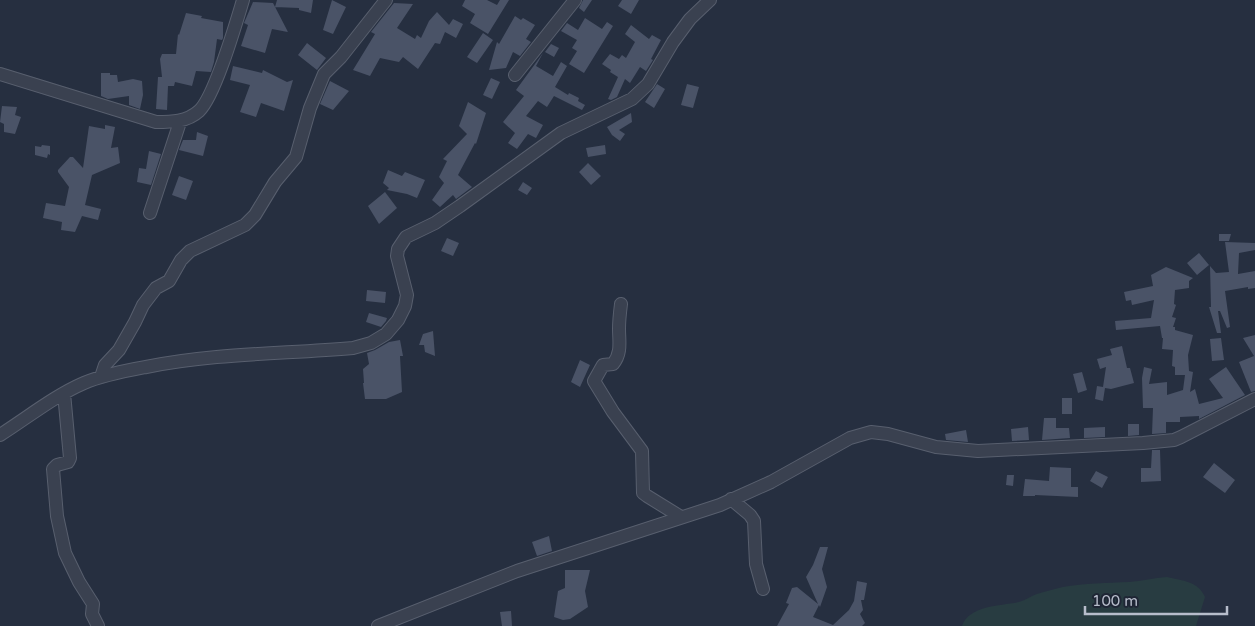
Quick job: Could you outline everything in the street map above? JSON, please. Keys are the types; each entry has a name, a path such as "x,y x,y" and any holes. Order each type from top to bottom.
{"street":[{"path":"0,74 156,122 180,122 199,111 212,90 243,0"},
{"path":"101,377 105,365 119,350 143,305 156,288 169,281 185,255 245,225 255,215 275,182 296,157 310,108 324,74 359,36 386,0"},
{"path":"515,75 575,0"},
{"path":"0,435 64,393 83,383 101,377 166,362 224,355 353,348 371,343 386,334 398,320 405,306 407,295 397,256 398,249 406,237 435,223 561,133 632,99 648,84 673,42 690,19 710,0"},
{"path":"150,213 180,122"},
{"path":"620,304 619,328 621,341 616,360 613,364 603,366 594,381 613,412 642,451 644,493 681,517"},
{"path":"64,393 70,458 68,462 57,465 53,469 57,516 65,553 79,582 93,604 92,614 98,626"},
{"path":"378,626 517,571 732,499 770,482 844,441 871,432 888,434 936,448 978,451 1143,443 1181,438 1255,399"},
{"path":"732,499 754,521 756,564 763,589"}],"green space":[{"path":"1167,577 1189,582 1198,588 1205,597 1196,626 962,626 971,614 978,610 1019,602 1037,594 1063,587 1134,582"}],"building":[{"path":"277,0 313,0 311,13 299,10 299,8 275,7"},
{"path":"332,0 346,7 333,34 323,30"},
{"path":"465,0 487,0 497,5 500,0 509,0 488,34 470,23 475,14 462,6"},
{"path":"583,0 592,0 584,12 579,8"},
{"path":"622,0 639,0 631,14 618,6"},
{"path":"253,2 273,3 288,32 272,29 265,53 241,46 248,25 244,23"},
{"path":"394,3 413,4 397,28 415,39 417,35 421,38 429,21 437,12 449,25 453,19 463,24 456,38 445,32 440,44 435,43 418,69 403,57 399,62 380,58 370,76 353,70 375,34 371,32"},
{"path":"186,13 223,22 223,38 222,40 217,39 211,72 196,71 192,86 175,82 174,86 168,86 167,110 156,109 158,77 162,77 160,59 162,54 176,54 178,34"},
{"path":"515,16 535,25 526,39 531,42 520,56 513,52 506,68 489,70 497,42 499,44"},
{"path":"585,18 602,29 607,22 613,26 584,73 569,64 577,51 572,48 577,40 561,31 567,23 578,30"},
{"path":"631,25 649,39 652,35 661,40 651,59 653,60 646,71 640,67 630,83 625,79 617,97 611,100 608,99 618,77 602,64 610,54 619,59 622,55 626,58 635,42 625,34"},
{"path":"483,33 493,40 477,63 467,57"},
{"path":"307,43 326,58 317,70 298,55"},
{"path":"551,44 559,48 554,57 545,52"},
{"path":"543,53 536,66 553,76 561,62 567,66 555,87 568,95 569,93 579,98 578,101 585,105 582,110 554,96 547,107 538,101 526,116 543,125 536,138 528,134 517,149 508,143 515,133 503,122 524,96 516,90"},
{"path":"233,66 262,73 263,70 287,82 293,80 284,111 261,103 256,117 240,112 250,85 230,80"},
{"path":"101,73 117,75 118,82 133,79 142,81 143,95 140,109 129,105 129,96 108,99 101,96"},
{"path":"491,78 500,82 492,99 483,95"},
{"path":"330,81 349,91 333,110 320,104"},
{"path":"657,84 665,89 654,108 645,102"},
{"path":"687,84 699,87 693,108 681,105"},
{"path":"468,102 486,113 476,144 458,175 472,187 456,199 453,195 440,207 432,200 444,183 439,177 447,161 443,159 467,134 459,126"},
{"path":"2,106 17,107 15,115 21,117 15,134 4,132 4,124 0,122"},
{"path":"631,113 632,122 619,130 625,134 620,141 612,135 607,127"},
{"path":"105,125 115,127 111,148 118,147 120,163 92,175 85,205 101,209 98,220 82,216 75,232 61,230 62,222 43,218 46,203 65,206 69,187 58,170 70,157 73,157 83,168 89,126 105,129"},
{"path":"197,132 208,136 203,156 179,150 183,140 196,140"},
{"path":"42,145 50,146 50,155 48,154 47,158 35,155 35,146 41,147"},
{"path":"605,145 606,154 588,157 586,148"},
{"path":"149,151 161,154 151,185 137,182 139,168 146,169"},
{"path":"588,163 601,176 591,185 579,172"},
{"path":"388,170 402,176 405,172 425,180 417,198 387,190 389,188 383,183"},
{"path":"179,176 193,181 186,200 172,195"},
{"path":"523,182 532,188 527,195 518,190"},
{"path":"385,192 397,208 379,224 368,206"},
{"path":"1219,234 1231,234 1229,241 1219,241"},
{"path":"447,238 459,243 453,256 441,251"},
{"path":"1225,242 1255,243 1255,250 1239,253 1238,274 1255,271 1255,288 1248,289 1248,287 1225,291 1230,327 1227,328 1220,311 1218,311 1221,333 1217,333 1209,307 1211,307 1210,266 1216,273 1229,272"},
{"path":"1199,253 1209,265 1197,275 1187,263"},
{"path":"1166,267 1193,278 1189,281 1189,288 1175,290 1174,304 1176,305 1172,317 1176,318 1173,327 1175,327 1175,330 1193,335 1188,355 1189,371 1193,372 1190,392 1195,389 1199,404 1223,398 1209,379 1226,367 1245,395 1199,419 1199,416 1180,417 1180,422 1166,422 1166,433 1152,434 1153,408 1143,408 1142,378 1144,367 1152,369 1149,384 1167,382 1167,395 1183,390 1185,375 1175,375 1175,367 1172,366 1173,350 1162,349 1163,338 1160,326 1116,330 1115,321 1151,318 1154,300 1132,305 1131,300 1126,301 1124,292 1153,286 1151,275"},
{"path":"367,290 386,292 385,303 366,301"},
{"path":"369,313 387,318 386,321 381,327 366,322"},
{"path":"433,331 435,356 425,352 424,345 419,345 423,334"},
{"path":"1255,335 1255,391 1251,392 1239,362 1254,356 1243,338"},
{"path":"1221,338 1224,360 1212,361 1210,339"},
{"path":"400,340 403,356 400,356 402,392 386,399 365,399 363,369 369,364 367,353 389,342"},
{"path":"1122,346 1127,368 1130,368 1134,383 1111,389 1105,388 1103,401 1095,399 1097,386 1103,387 1106,367 1100,369 1097,359 1112,355 1110,349"},
{"path":"580,360 590,365 580,387 571,382"},
{"path":"1082,372 1087,390 1078,393 1073,374"},
{"path":"1062,398 1072,398 1072,414 1062,414"},
{"path":"1044,418 1056,418 1056,428 1069,428 1070,438 1042,440"},
{"path":"1128,424 1139,424 1139,435 1128,436"},
{"path":"1028,427 1029,440 1012,441 1011,429"},
{"path":"1105,427 1105,437 1084,438 1084,428"},
{"path":"966,430 968,442 946,440 945,434"},
{"path":"1152,450 1160,450 1161,481 1141,482 1141,468 1151,468"},
{"path":"1214,463 1235,480 1225,493 1203,477"},
{"path":"1050,467 1071,468 1071,487 1078,487 1078,497 1023,496 1025,479 1049,481"},
{"path":"1096,471 1108,477 1102,488 1090,481"},
{"path":"1007,475 1014,475 1013,486 1006,485"},
{"path":"549,536 552,551 537,556 532,542"},
{"path":"820,547 828,547 822,569 827,587 820,607 819,605 813,617 833,625 849,610 854,601 857,581 867,583 864,600 861,600 863,610 860,614 865,623 862,626 777,626 789,604 786,603 792,588 797,587 818,604 806,577"},
{"path":"565,570 590,570 585,591 588,607 570,619 563,620 554,617 558,591 565,588"},
{"path":"511,611 512,626 502,626 500,612"}]}
